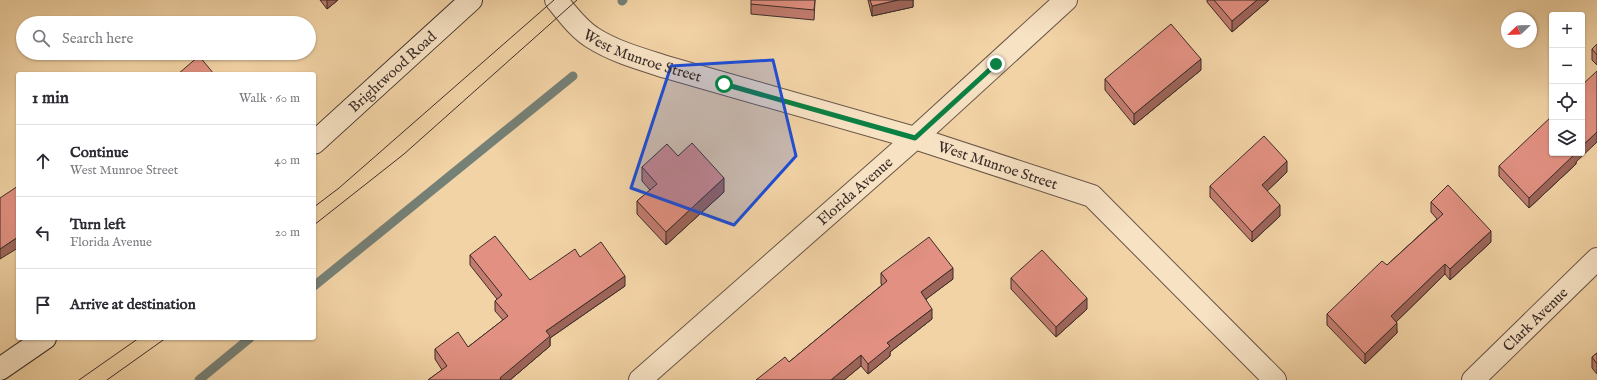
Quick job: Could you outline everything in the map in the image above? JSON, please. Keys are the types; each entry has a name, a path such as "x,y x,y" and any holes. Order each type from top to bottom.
{"street":[{"name":"Brightwood Road","path":"316,141 471,0"},
{"name":"West Munroe Street","path":"556,0 572,19 592,38 625,54 915,138 1092,196 1275,380"},
{"name":"Florida Avenue","path":"640,380 915,138 1066,0"},
{"name":"Clark Avenue","path":"1473,380 1597,259"},
{"path":"0,369 42,340"}],"highlighted area":[{"path":"773,60 796,156 734,225 631,188 671,66"}],"building":[{"path":"751,0 815,0 814,10 751,4"},
{"path":"870,0 898,0 872,6"},
{"path":"1214,0 1257,0 1232,21"},
{"path":"1171,24 1201,59 1134,114 1105,79"},
{"path":"1597,44 1597,55 1592,49"},
{"path":"194,60 202,60 212,72 180,72"},
{"path":"1597,71 1597,132 1585,143 1585,84 1585,82"},
{"path":"1549,119 1549,156 1573,156 1529,198 1499,166"},
{"path":"1264,136 1287,161 1262,185 1280,205 1252,232 1210,186"},
{"path":"692,143 724,178 666,232 637,201 657,184 642,167 667,144 678,156"},
{"path":"1448,185 1491,231 1450,269 1445,264 1391,316 1397,323 1365,354 1327,314 1382,261 1387,265 1443,214 1431,202"},
{"path":"16,187 16,238 0,249 0,198"},
{"path":"495,236 530,280 575,249 580,257 601,242 625,276 546,331 550,336 500,378 501,380 428,380 447,366 435,349 458,332 468,347 508,316 495,301 502,295 470,255"},
{"path":"929,237 953,268 921,292 932,309 887,343 890,346 868,364 861,355 831,380 756,380 785,357 789,362 887,281 881,273"},
{"path":"1042,250 1087,298 1056,327 1011,278"},
{"path":"1597,353 1597,364 1592,357"}],"waterway":[{"path":"316,284 573,76"},
{"path":"199,380 248,340"}],"tram line":[{"path":"316,205 339,188 554,0"},
{"path":"316,223 404,154 577,0"},
{"path":"79,380 136,340"},
{"path":"107,380 163,340"}],"route":[{"path":"724,84 915,138 996,64"}]}
